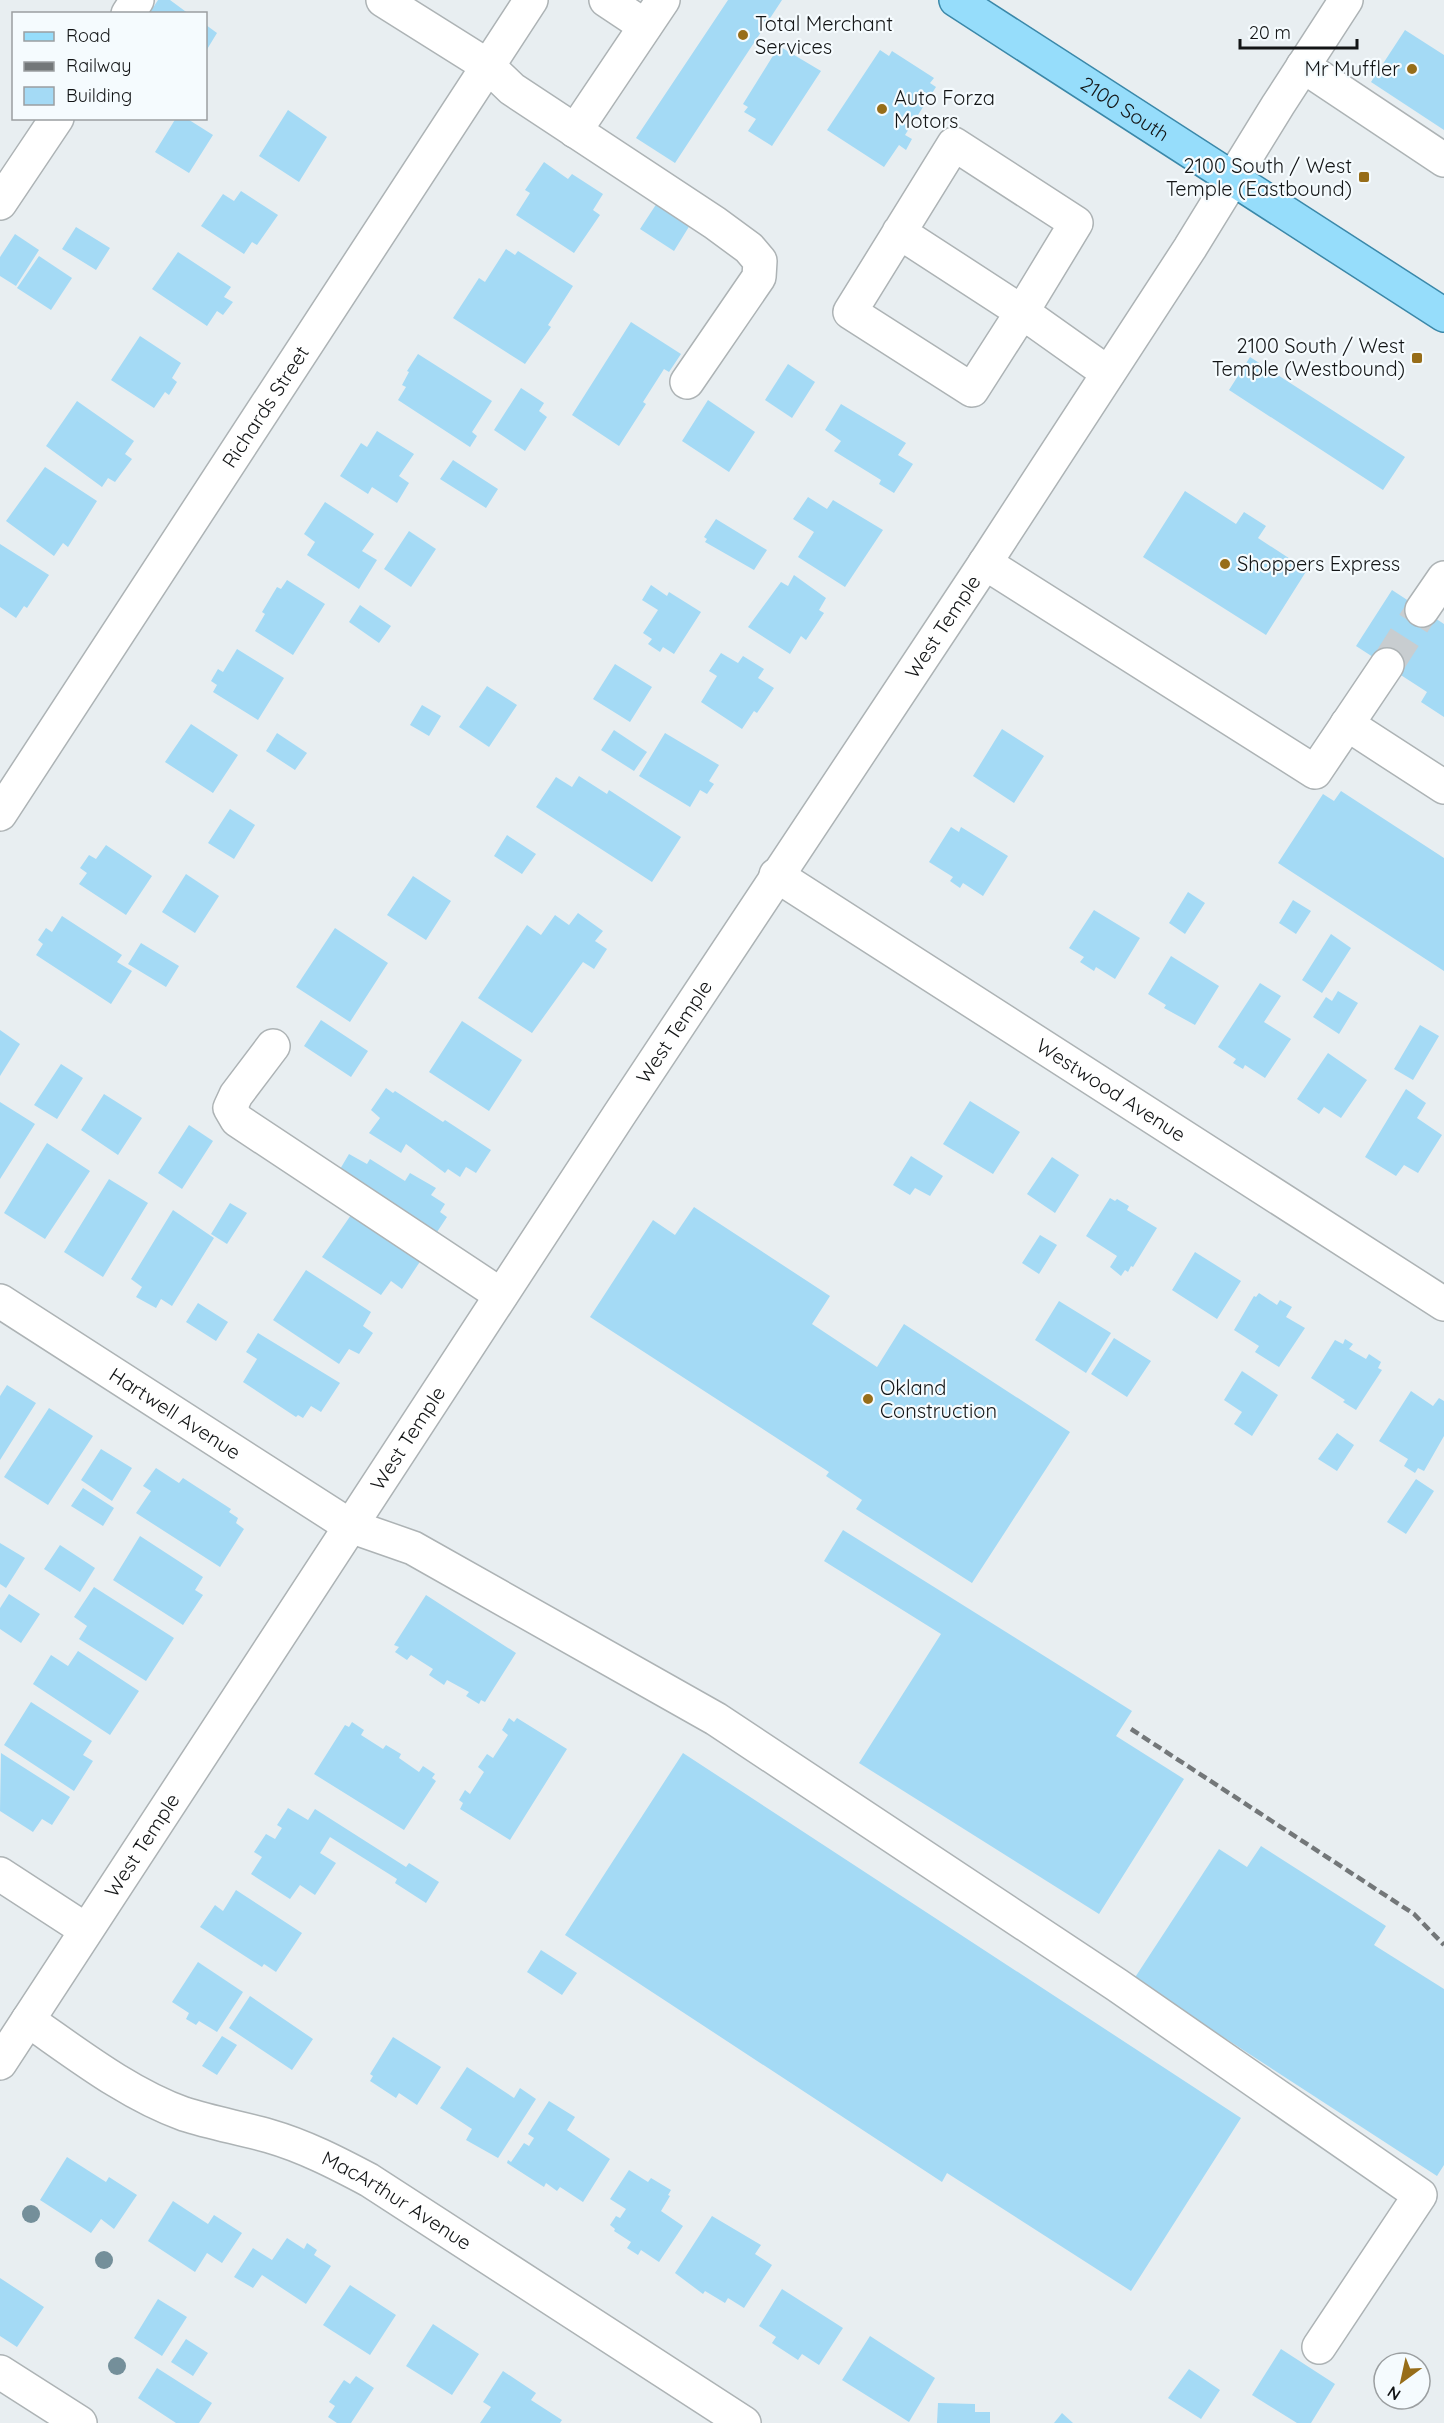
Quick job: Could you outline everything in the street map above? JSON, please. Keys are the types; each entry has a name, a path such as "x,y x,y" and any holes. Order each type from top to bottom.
{"main road":[{"name":"2100 South","path":"956,0 1444,315"}],"street":[{"path":"384,0 488,66 512,89 715,223 749,248 760,261 759,277 687,382"},
{"name":"Richards Street","path":"0,814 531,0"},
{"path":"575,131 654,13 606,0"},
{"name":"West Temple","path":"0,2063 776,875 985,563 1190,248 1346,0"},
{"path":"1303,66 1444,160"},
{"path":"0,203 56,120"},
{"path":"954,144 1076,223 1022,312 972,390 850,312 954,144"},
{"path":"899,232 1022,312 1108,373"},
{"path":"985,563 1315,772 1386,665"},
{"path":"1422,610 1444,578"},
{"path":"1347,724 1444,787"},
{"name":"Westwood Avenue","path":"776,875 1444,1304"},
{"path":"273,1046 236,1095 230,1108 237,1120 501,1295"},
{"name":"Hartwell Avenue","path":"0,1301 350,1526 413,1548 716,1719 1117,1985 1420,2195 1318,2347"},
{"path":"0,1874 86,1930"},
{"name":"MacArthur Avenue","path":"28,2020 132,2089 156,2102 186,2114 271,2137 311,2151 369,2180 744,2423"},
{"path":"0,2372 80,2423"}],"building":[{"path":"158,0 170,0 186,12 150,12"},
{"path":"728,0 782,0 675,163 636,138"},
{"path":"207,26 217,33 207,49"},
{"name":"Mr Muffler","path":"1405,30 1444,55 1444,130 1371,82"},
{"path":"779,46 821,71 772,146 748,131 756,119 744,112 748,107 743,104"},
{"name":"Auto Forza Motors","path":"880,50 889,56 892,51 934,78 930,83 936,87 905,135 912,139 906,150 899,145 884,167 827,130"},
{"path":"288,110 327,137 299,182 259,156"},
{"path":"175,120 189,120 213,135 189,173 155,152"},
{"path":"544,162 568,179 572,174 603,194 593,210 600,215 574,253 516,215 530,193 525,190"},
{"path":"241,191 278,215 257,245 252,242 244,254 201,226 223,194 234,201"},
{"path":"657,203 690,225 674,251 640,229"},
{"path":"76,227 110,248 96,270 62,249"},
{"path":"15,234 39,250 16,286 0,276 0,257"},
{"path":"506,249 515,255 518,251 573,286 548,325 551,327 525,364 453,318 479,278 485,282"},
{"path":"178,252 231,287 224,297 233,302 223,315 217,311 207,326 152,289"},
{"path":"39,256 72,278 51,310 17,288"},
{"path":"631,322 681,354 669,372 664,369 643,402 646,404 619,446 572,415"},
{"path":"140,336 181,363 172,378 177,382 169,395 165,392 154,408 111,380"},
{"path":"418,354 492,401 472,432 477,436 470,447 398,400 406,387 402,385 409,372 407,371"},
{"path":"1250,357 1405,457 1383,490 1229,390"},
{"path":"788,364 815,382 792,418 765,400"},
{"path":"521,388 544,403 539,411 547,417 525,451 494,430"},
{"path":"708,400 755,432 729,472 682,441"},
{"path":"77,401 134,441 125,454 132,459 115,482 108,478 102,487 46,446"},
{"path":"841,404 906,443 898,455 913,464 894,493 879,484 881,480 834,451 841,441 825,430"},
{"path":"377,431 414,454 399,476 409,483 397,503 372,487 368,494 340,476 361,443 367,447"},
{"path":"453,460 498,489 486,508 440,479"},
{"path":"45,467 97,501 68,547 63,543 54,556 6,521"},
{"name":"Shoppers Express","path":"1185,491 1236,524 1244,512 1266,526 1258,538 1307,570 1266,635 1143,557"},
{"path":"808,497 827,509 833,500 883,530 845,587 798,557 814,532 793,519"},
{"path":"325,502 374,534 362,551 377,560 359,589 307,555 315,542 304,534"},
{"path":"716,519 767,550 754,570 705,542 707,539 704,537"},
{"path":"409,531 436,549 411,587 384,569"},
{"path":"0,544 49,575 27,608 24,606 16,618 0,607"},
{"path":"794,575 826,598 819,610 824,613 806,640 801,636 790,654 748,627 781,582 788,586"},
{"path":"287,580 325,604 293,655 255,631 265,614 262,612 277,587 281,589"},
{"path":"651,585 667,596 669,592 701,612 674,654 663,647 660,652 648,644 652,639 643,633 658,610 642,600"},
{"path":"1392,590 1444,624 1444,717 1421,702 1427,692 1356,646"},
{"path":"360,605 391,626 379,643 349,622"},
{"path":"237,649 284,678 258,720 213,692 217,685 211,681 218,669 223,672"},
{"path":"721,653 738,663 743,656 764,669 758,678 774,688 757,713 754,711 742,729 701,702 717,676 709,671"},
{"path":"615,664 652,687 630,722 593,699"},
{"path":"487,686 517,705 489,747 459,727"},
{"path":"422,705 441,716 429,736 410,725"},
{"path":"191,724 238,755 213,793 165,762"},
{"path":"1002,729 1044,756 1014,803 973,776"},
{"path":"614,730 647,752 634,771 601,750"},
{"path":"277,733 307,753 295,770 266,751"},
{"path":"665,733 719,765 709,781 714,784 707,794 700,790 690,807 639,776"},
{"path":"579,776 607,794 609,790 681,837 652,882 536,807 556,777 572,787"},
{"path":"1341,791 1444,858 1444,971 1278,863 1323,794 1334,801"},
{"path":"230,809 255,825 234,859 208,843"},
{"path":"951,827 959,832 961,827 1008,856 983,896 963,883 960,888 950,881 953,877 929,862"},
{"path":"507,835 536,854 522,874 494,856"},
{"path":"106,845 152,876 126,915 79,884 87,873 80,868 89,855 96,859"},
{"path":"186,874 219,896 195,933 162,912"},
{"path":"413,876 451,901 426,940 387,915"},
{"path":"1188,892 1205,903 1185,934 1169,923"},
{"path":"1293,900 1311,911 1296,934 1279,923"},
{"path":"1094,910 1140,938 1115,979 1096,967 1094,971 1080,962 1084,957 1069,948"},
{"path":"578,913 603,931 595,941 607,949 594,969 583,962 532,1033 478,998 527,925 541,935 555,915 569,925"},
{"path":"62,916 122,955 117,962 132,971 111,1004 36,955 43,944 38,940 46,928 52,932"},
{"path":"335,928 388,963 350,1022 296,987"},
{"path":"1331,934 1351,948 1322,993 1302,980"},
{"path":"141,943 179,966 166,987 128,964"},
{"path":"1171,956 1219,986 1195,1025 1164,1008 1166,1005 1148,994"},
{"path":"1260,983 1281,996 1264,1022 1291,1039 1265,1078 1245,1065 1243,1069 1233,1063 1236,1059 1218,1047"},
{"path":"1338,991 1358,1003 1339,1034 1313,1017 1326,997 1332,1001"},
{"path":"321,1020 368,1051 351,1077 304,1046"},
{"path":"462,1021 522,1060 489,1111 429,1072"},
{"path":"1420,1025 1439,1036 1413,1080 1394,1069"},
{"path":"0,1030 20,1044 0,1076"},
{"path":"1328,1053 1367,1080 1341,1118 1324,1107 1319,1114 1297,1099"},
{"path":"61,1064 83,1078 57,1119 34,1105"},
{"path":"386,1088 393,1093 395,1091 443,1122 445,1120 491,1150 476,1173 466,1167 460,1177 448,1169 445,1173 406,1144 401,1153 369,1133 380,1118 371,1110"},
{"path":"1406,1089 1426,1103 1417,1118 1442,1135 1418,1173 1404,1165 1396,1176 1365,1157"},
{"path":"104,1094 142,1118 118,1155 81,1130"},
{"path":"970,1101 1020,1132 993,1174 943,1144"},
{"path":"0,1102 35,1124 0,1179"},
{"path":"189,1125 213,1141 182,1189 158,1173"},
{"path":"47,1143 90,1171 45,1239 4,1213"},
{"path":"349,1154 367,1164 370,1159 405,1181 410,1173 436,1188 431,1195 445,1204 440,1212 447,1217 433,1238 336,1176"},
{"path":"911,1156 943,1176 930,1196 915,1188 910,1195 893,1185"},
{"path":"1052,1157 1079,1175 1055,1213 1027,1194"},
{"path":"109,1179 148,1203 103,1277 64,1252"},
{"path":"1110,1198 1129,1206 1127,1210 1157,1228 1133,1267 1131,1266 1128,1272 1125,1270 1121,1276 1110,1267 1117,1256 1086,1236"},
{"path":"230,1203 247,1213 227,1244 211,1234"},
{"name":"Okland Construction","path":"694,1207 830,1296 812,1324 877,1367 904,1324 1070,1432 972,1583 856,1509 862,1500 826,1476 829,1472 590,1317 653,1220 675,1235"},
{"path":"173,1210 214,1238 172,1306 161,1299 156,1308 136,1297 142,1287 131,1279"},
{"path":"351,1215 421,1260 402,1289 391,1281 381,1295 322,1257"},
{"path":"1040,1235 1057,1245 1039,1274 1022,1263"},
{"path":"1195,1252 1241,1281 1217,1319 1172,1290"},
{"path":"306,1270 371,1312 363,1326 373,1333 359,1354 349,1349 339,1364 273,1320"},
{"path":"1259,1293 1277,1305 1280,1300 1292,1307 1286,1317 1305,1328 1279,1367 1255,1352 1259,1346 1234,1330 1254,1296 1256,1297"},
{"path":"1059,1301 1111,1333 1086,1373 1035,1340"},
{"path":"198,1303 228,1322 216,1341 186,1322"},
{"path":"258,1333 340,1383 321,1412 311,1406 303,1418 298,1415 296,1417 243,1382 257,1359 246,1352"},
{"path":"1114,1338 1151,1361 1127,1397 1091,1374"},
{"path":"1345,1339 1353,1344 1349,1349 1366,1359 1369,1354 1381,1362 1378,1368 1382,1370 1356,1410 1311,1378 1335,1340 1343,1344"},
{"path":"1242,1371 1278,1395 1252,1436 1234,1424 1242,1412 1224,1400"},
{"path":"7,1385 36,1403 0,1460 0,1396"},
{"path":"1411,1391 1433,1406 1439,1398 1444,1401 1444,1436 1424,1471 1418,1468 1415,1473 1404,1466 1408,1459 1379,1441"},
{"path":"49,1408 93,1436 48,1505 4,1477"},
{"path":"1337,1433 1354,1445 1337,1471 1318,1459"},
{"path":"101,1449 132,1468 112,1501 81,1480"},
{"path":"156,1468 179,1483 183,1478 231,1509 229,1512 238,1518 236,1523 244,1529 220,1567 136,1513 151,1491 143,1486"},
{"path":"1416,1479 1434,1491 1406,1534 1387,1522"},
{"path":"83,1488 114,1508 103,1526 71,1506"},
{"path":"843,1530 1132,1711 1116,1736 1184,1779 1099,1914 859,1763 941,1634 824,1561"},
{"path":"140,1536 203,1577 195,1590 203,1595 183,1625 113,1580"},
{"path":"0,1543 25,1558 6,1588 0,1584"},
{"path":"60,1545 95,1568 80,1592 44,1569"},
{"path":"94,1587 174,1638 146,1681 79,1639 87,1626 74,1617"},
{"path":"9,1594 40,1614 21,1643 0,1629 0,1608"},
{"path":"426,1595 516,1653 485,1702 481,1700 479,1704 466,1696 469,1692 447,1680 444,1685 429,1675 433,1669 411,1655 407,1660 395,1652 399,1647 394,1645"},
{"path":"78,1651 139,1691 110,1735 33,1684 51,1655 68,1666"},
{"path":"31,1702 92,1741 83,1755 93,1761 74,1791 4,1745"},
{"path":"509,1718 514,1722 517,1718 567,1749 510,1840 460,1809 463,1803 459,1800 465,1790 470,1794 484,1772 478,1767 487,1754 493,1758 508,1735 502,1730"},
{"path":"352,1722 364,1730 361,1735 383,1749 386,1745 401,1754 399,1758 419,1772 423,1766 435,1774 432,1778 436,1781 404,1830 314,1774 345,1725 349,1727"},
{"path":"1,1753 70,1797 52,1825 42,1819 33,1832 0,1811"},
{"path":"683,1753 1241,2118 1131,2291 947,2173 942,2182 565,1935"},
{"path":"288,1808 308,1820 315,1809 406,1867 409,1863 439,1882 426,1903 395,1883 397,1879 330,1837 320,1853 336,1863 315,1895 300,1885 290,1899 251,1874 262,1857 254,1852 266,1834 275,1839 282,1828 277,1825"},
{"path":"1261,1846 1386,1926 1374,1945 1444,1989 1444,2165 1437,2176 1134,1979 1219,1849 1247,1867"},
{"path":"236,1890 302,1933 276,1972 264,1964 262,1967 200,1927 215,1905 223,1911"},
{"path":"541,1950 577,1973 562,1995 527,1972"},
{"path":"198,1962 243,1992 217,2032 199,2021 196,2025 186,2019 189,2013 172,2002"},
{"path":"250,1996 313,2039 292,2070 229,2028"},
{"path":"222,2036 237,2045 217,2075 202,2066"},
{"path":"393,2037 441,2067 417,2105 399,2093 396,2098 370,2081 373,2076 370,2074"},
{"path":"467,2067 514,2098 520,2088 536,2099 498,2158 466,2140 472,2129 440,2108"},
{"path":"549,2101 575,2117 567,2130 610,2159 583,2202 560,2187 557,2191 546,2183 544,2187 507,2163 508,2160 511,2162 524,2143 529,2146 534,2138 528,2134"},
{"path":"67,2157 106,2182 109,2177 137,2195 114,2229 101,2219 91,2233 40,2200"},
{"path":"629,2170 648,2182 651,2178 671,2190 661,2211 683,2226 659,2262 641,2250 638,2255 627,2248 631,2242 614,2231 615,2229 610,2225 616,2216 620,2218 626,2209 610,2199"},
{"path":"173,2201 208,2224 214,2215 242,2233 222,2263 207,2253 195,2272 148,2241"},
{"path":"712,2216 761,2245 755,2254 772,2265 744,2308 728,2298 725,2303 705,2291 703,2294 675,2273"},
{"path":"287,2238 304,2249 307,2243 317,2250 314,2255 331,2266 306,2304 262,2275 253,2288 234,2277 253,2248 272,2260"},
{"path":"0,2278 44,2307 17,2347 0,2336"},
{"path":"350,2285 396,2315 370,2355 323,2325"},
{"path":"782,2289 843,2328 819,2365 802,2354 798,2360 772,2343 776,2337 759,2326"},
{"path":"158,2299 187,2317 162,2356 134,2338"},
{"path":"433,2324 479,2354 452,2395 406,2366"},
{"path":"870,2336 935,2378 909,2422 842,2380"},
{"path":"186,2339 208,2353 193,2376 171,2362"},
{"path":"1281,2349 1335,2384 1311,2423 1297,2423 1252,2395"},
{"path":"157,2368 212,2403 199,2423 176,2423 138,2398"},
{"path":"1189,2369 1220,2390 1201,2419 1168,2398"},
{"path":"503,2371 536,2393 531,2400 562,2420 560,2423 480,2423 491,2407 483,2402"},
{"path":"356,2376 374,2388 351,2423 337,2423 328,2417 335,2406 329,2402 344,2380 350,2384"},
{"path":"938,2403 975,2404 975,2412 990,2412 990,2423 937,2423"},
{"path":"1062,2413 1073,2423 1054,2423"}],"tunnel":[{"path":"1387,665 1422,610"}],"railway":[{"path":"1131,1729 1414,1914 1444,1945"}],"place":[{"name":"Total Merchant Services","path":"743,35"},
{"name":"Mr Muffler","path":"1412,69"},
{"name":"Auto Forza Motors","path":"882,109"},
{"name":"2100 South / West Temple (Eastbound)","path":"1364,177"},
{"name":"2100 South / West Temple (Westbound)","path":"1417,358"},
{"name":"Shoppers Express","path":"1225,564"},
{"name":"Okland Construction","path":"868,1399"}]}
